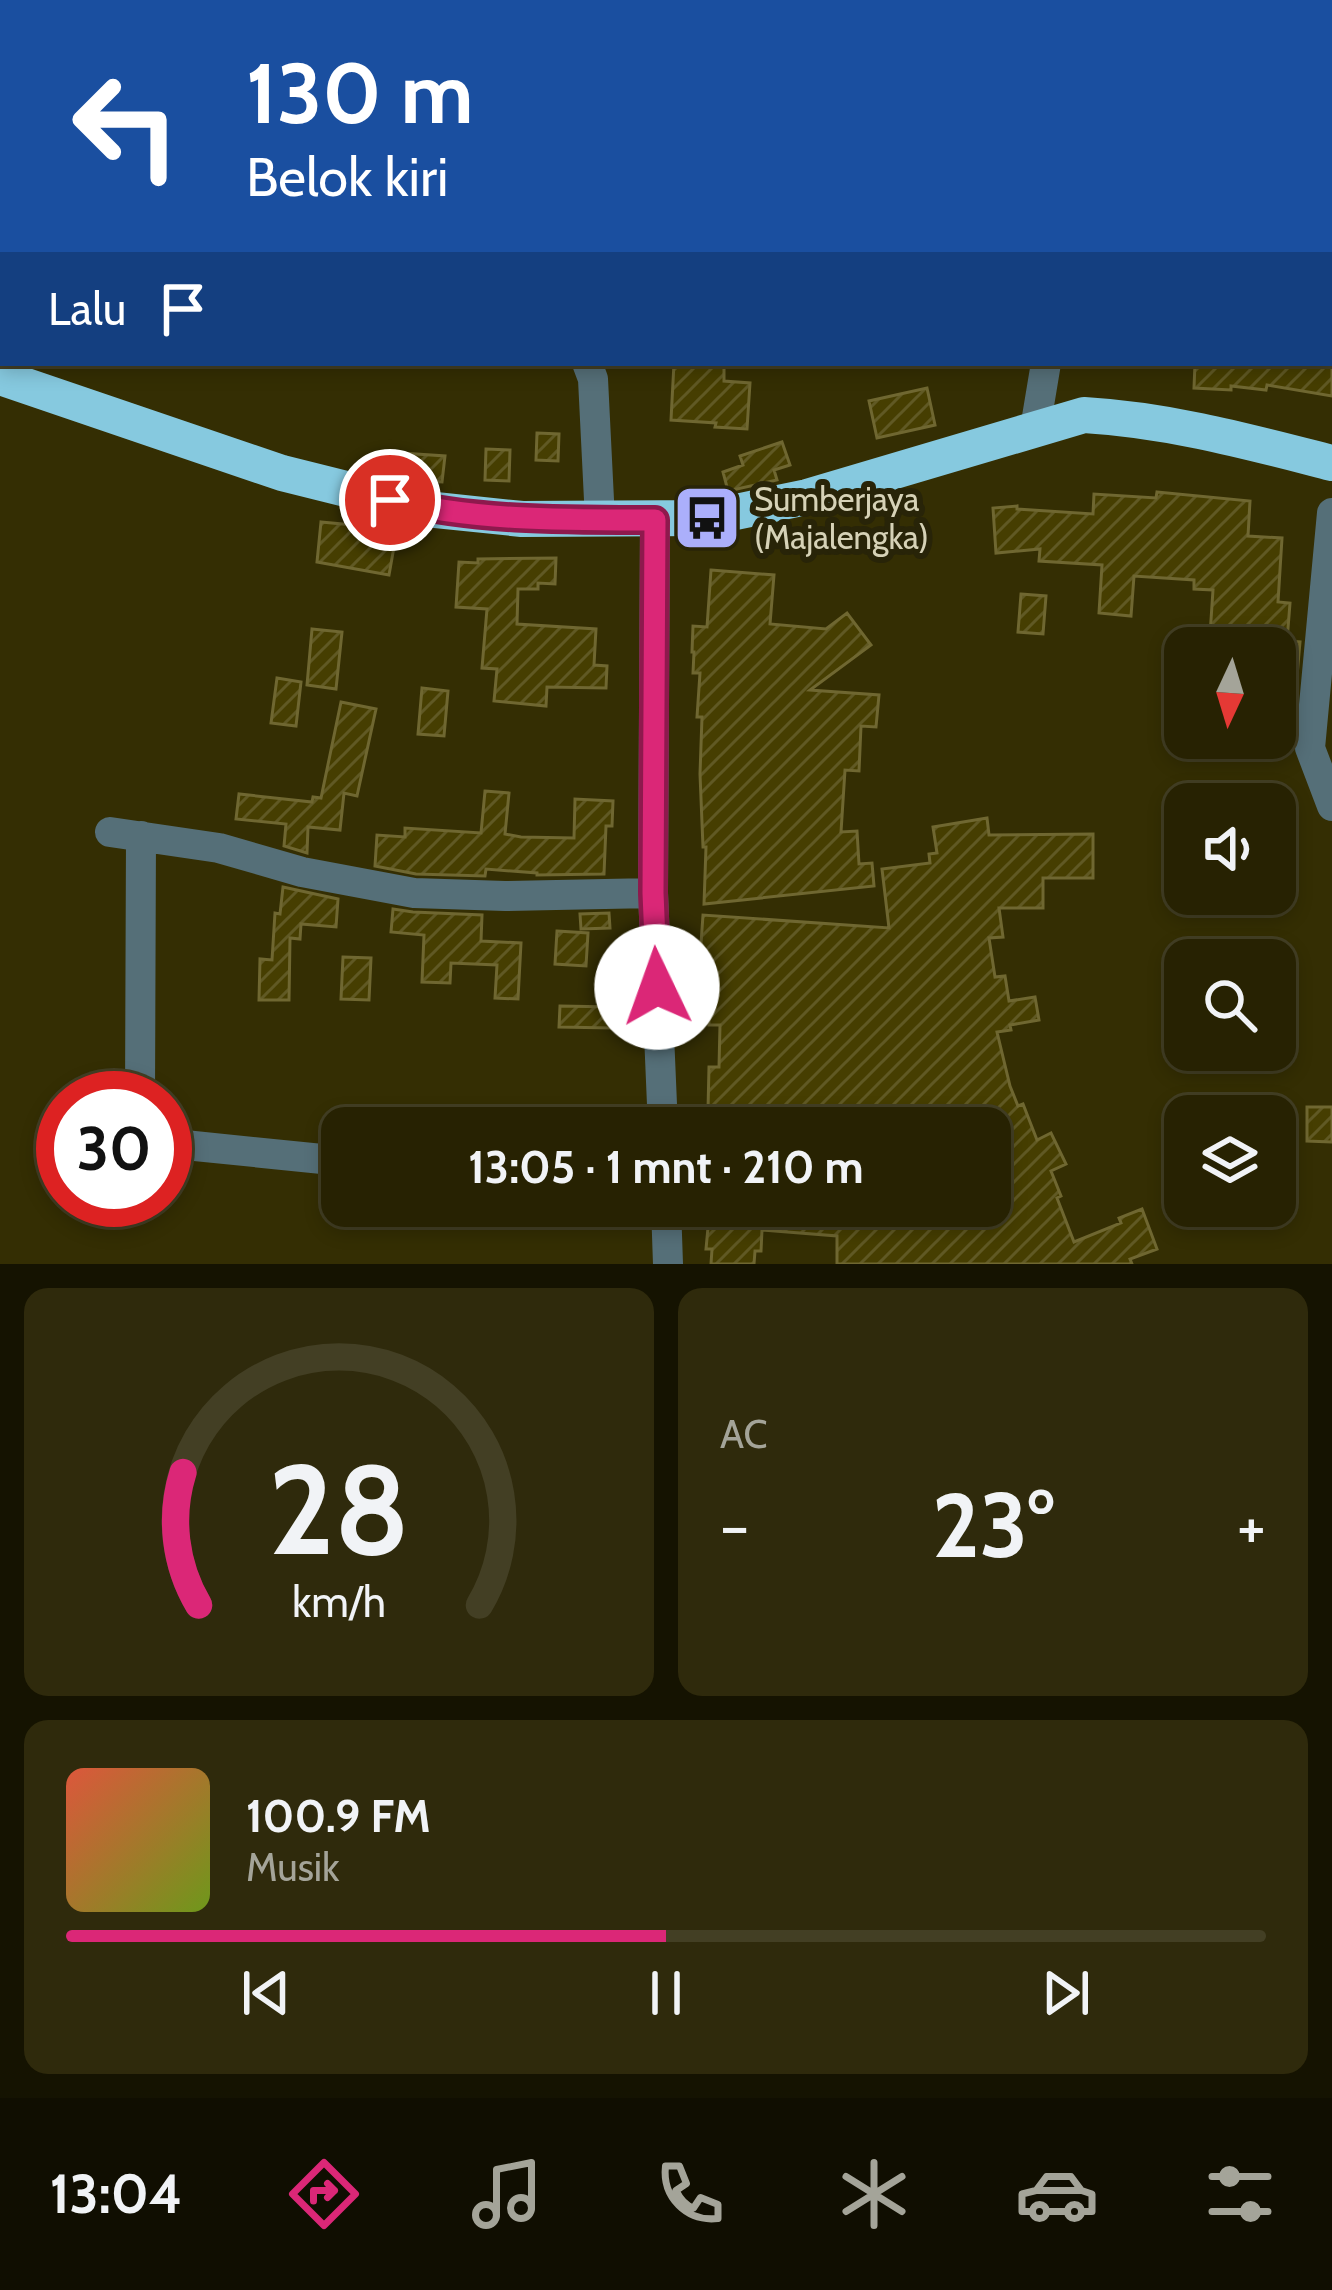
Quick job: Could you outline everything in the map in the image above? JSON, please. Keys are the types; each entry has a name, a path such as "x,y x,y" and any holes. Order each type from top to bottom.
{"highway":[{"path":"0,377 282,473 460,514 522,519 707,518 807,497 1084,416 1194,428 1332,463"}],"street":[{"path":"588,366 593,379 600,520"},
{"path":"1035,429 1046,366"},
{"path":"1332,513 1310,748 1332,806"},
{"path":"655,520 653,893 662,1107"},
{"path":"110,832 219,848 302,872 414,892 505,896 653,893"},
{"path":"140,1071 141,836"},
{"path":"192,1146 321,1159"},
{"path":"667,1227 668,1264"}],"building":[{"path":"674,366 724,366 724,381 750,383 747,429 671,420"},
{"path":"1195,366 1332,366 1332,396 1267,385 1266,390 1194,388"},
{"path":"927,388 935,425 877,438 869,401"},
{"path":"537,433 559,434 558,461 536,460"},
{"path":"782,442 790,465 774,470 777,480 728,491 723,472 743,465 740,456"},
{"path":"486,449 510,450 509,481 485,480"},
{"path":"386,452 445,456 442,482 384,475"},
{"path":"1157,492 1250,501 1248,536 1282,538 1278,602 1290,603 1288,627 1211,627 1213,590 1194,589 1194,580 1134,576 1131,616 1099,613 1102,565 1039,561 1040,549 996,553 993,508 1093,514 1094,494 1156,498"},
{"path":"321,522 397,530 389,575 317,562"},
{"path":"556,558 555,584 518,589 517,624 596,629 594,665 607,666 606,688 547,687 546,706 494,701 497,669 482,668 487,609 456,607 459,562"},
{"path":"711,570 774,575 770,624 826,629 847,613 871,645 810,690 879,695 876,727 861,726 859,771 845,770 841,832 857,831 859,864 872,863 874,886 704,904 702,717 697,717 700,673 693,673 692,652 693,626 707,627"},
{"path":"1021,594 1046,596 1043,634 1018,632"},
{"path":"312,629 342,632 336,689 307,685"},
{"path":"1296,642 1300,642 1296,688"},
{"path":"277,678 301,682 296,726 271,723"},
{"path":"422,688 448,691 444,736 418,734"},
{"path":"341,702 376,709 357,796 344,793 340,830 308,827 307,853 284,846 286,824 236,819 239,794 312,802 313,797 321,798"},
{"path":"485,791 509,793 505,834 521,837 574,838 575,799 613,801 612,826 606,826 604,874 537,875 486,869 485,876 416,874 375,866 377,835 405,837 405,828 481,833"},
{"path":"987,818 989,835 1093,834 1093,878 1043,878 1043,908 999,908 1003,937 989,938 995,977 1005,976 1009,1001 1035,997 1039,1020 997,1032 1018,1106 1023,1104 1037,1140 1051,1133 1066,1164 1051,1171 1074,1242 1142,1209 1157,1249 1130,1259 1132,1264 837,1264 837,1236 762,1230 761,1251 755,1251 754,1264 711,1264 712,1249 706,1249 708,1227 1011,1227 1011,1107 708,1107 709,1067 719,1067 720,1025 709,1025 709,958 700,958 703,915 889,928 882,869 930,863 929,854 937,853 933,827"},
{"path":"283,887 338,899 336,927 301,924 300,939 290,938 289,1000 259,1000 260,959 272,960 275,913 280,914"},
{"path":"393,909 482,915 481,941 521,943 518,999 495,998 497,965 451,963 450,983 422,982 424,935 391,932"},
{"path":"609,913 610,928 581,929 580,914"},
{"path":"557,931 588,933 586,966 555,964"},
{"path":"343,957 371,958 369,1000 341,999"},
{"path":"560,1006 613,1007 612,1028 559,1027"},
{"path":"1307,1107 1332,1107 1332,1142 1307,1141"}],"place":[{"name":"Sumberjaya (Majalengka)","path":"707,518"}],"route":[{"path":"390,500 460,514 522,519 655,520 657,987"}]}
